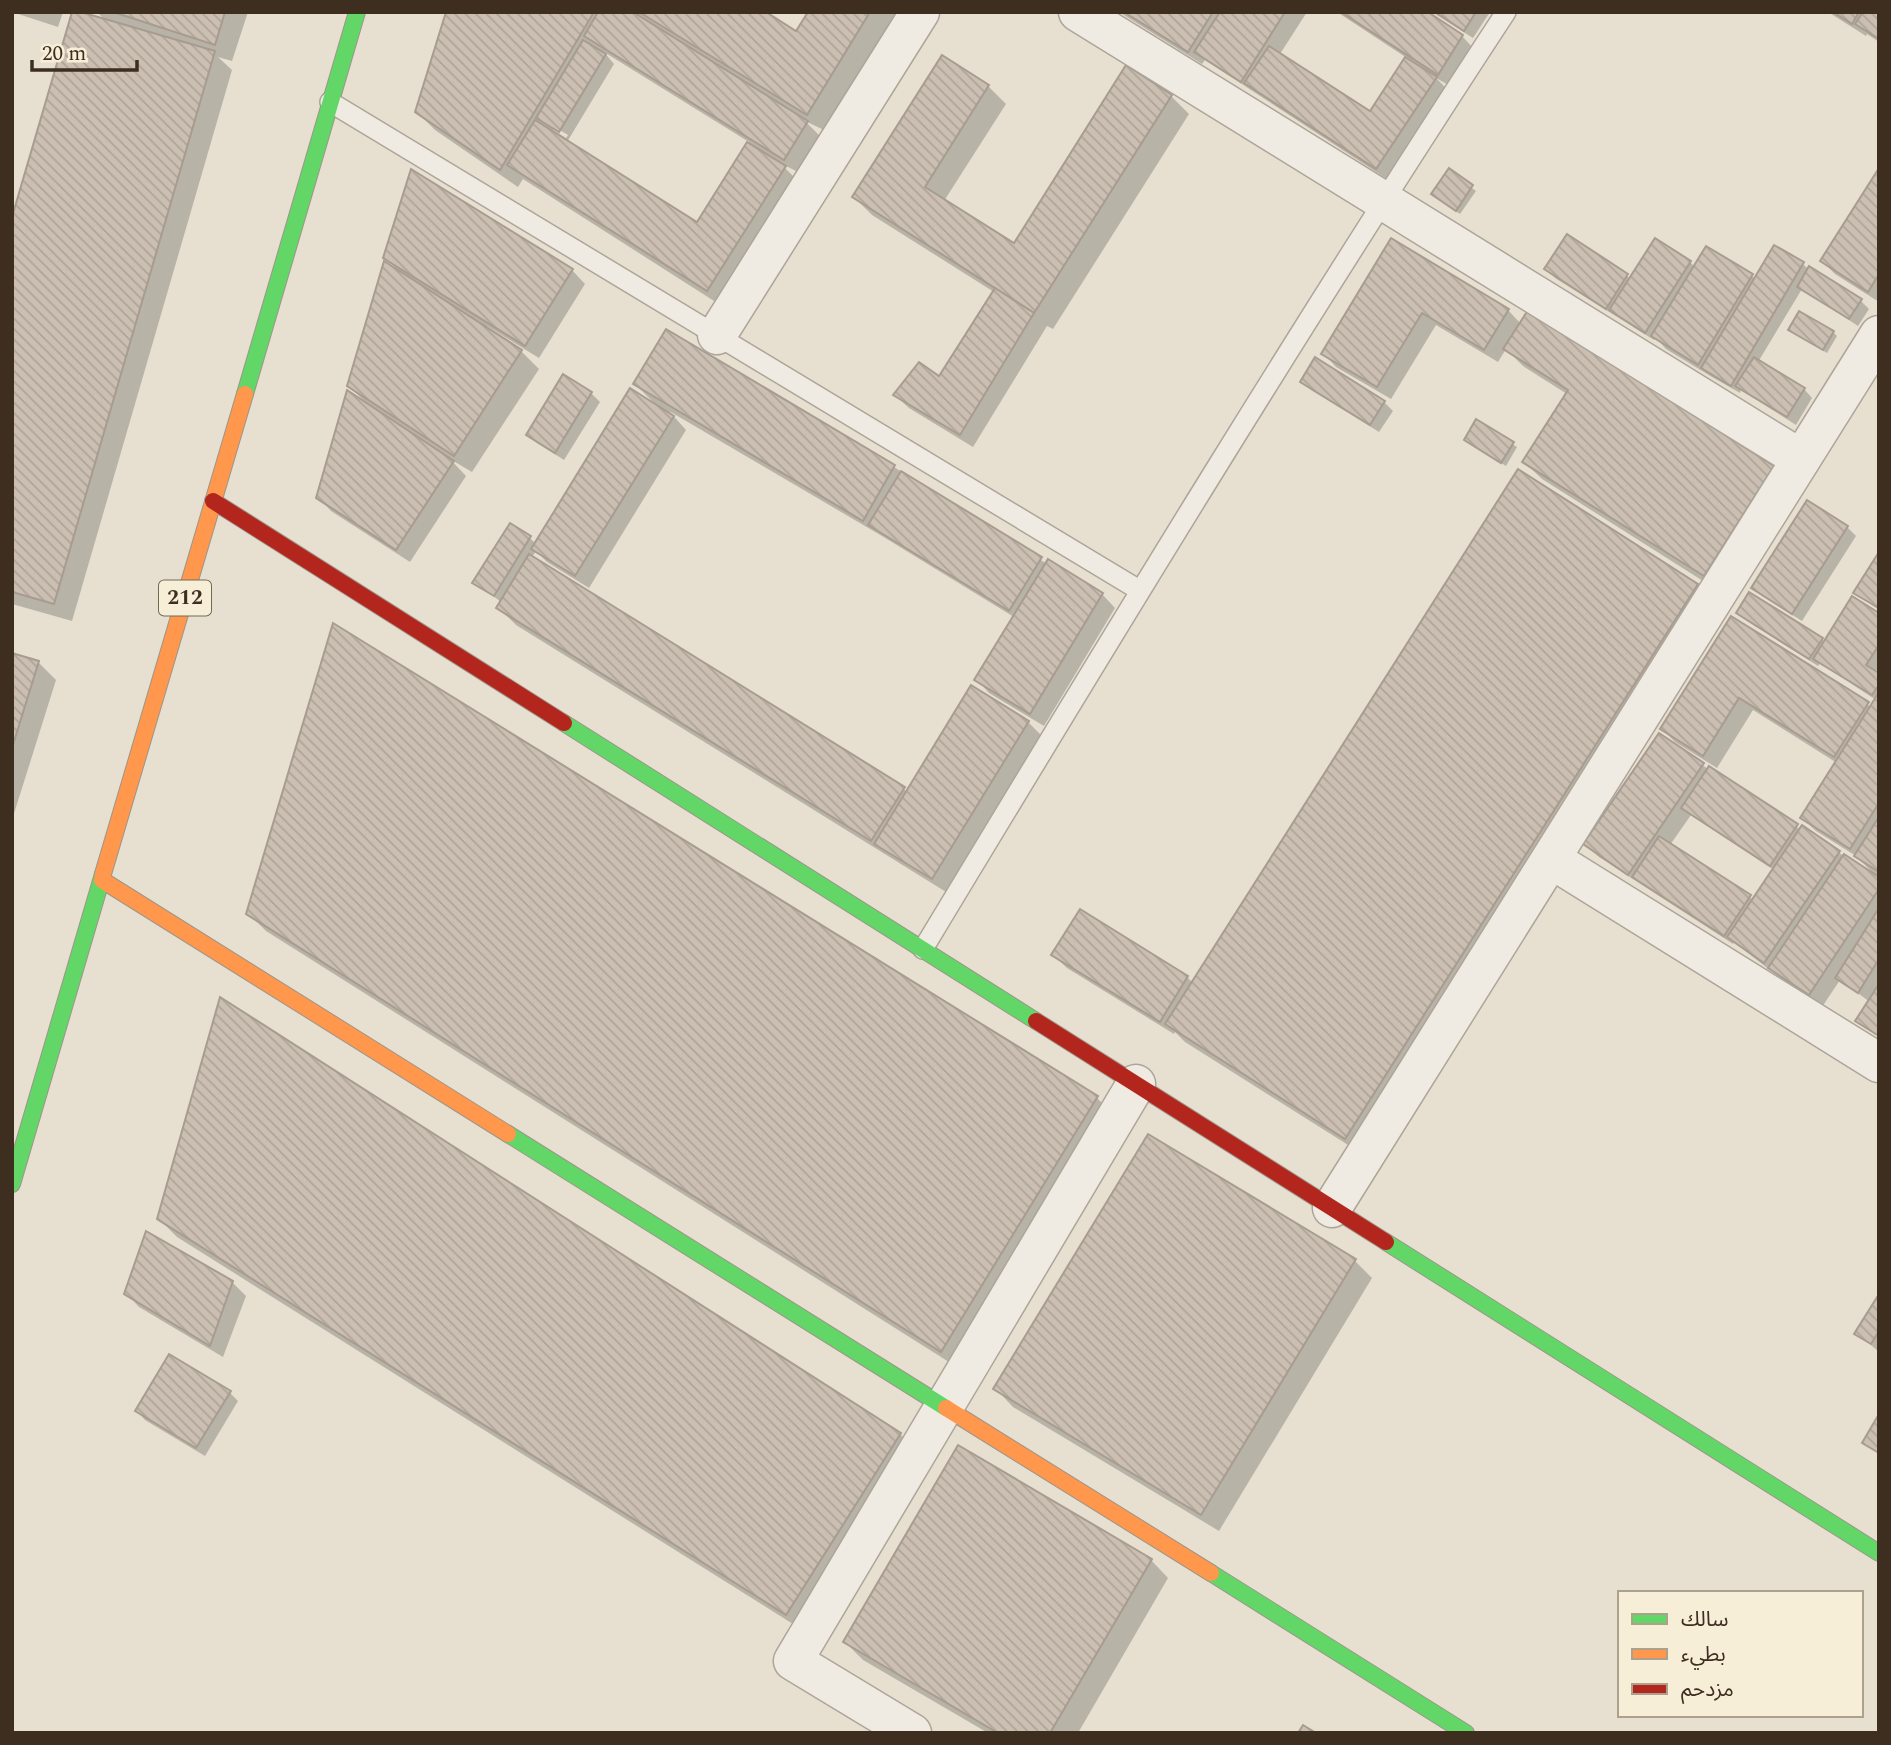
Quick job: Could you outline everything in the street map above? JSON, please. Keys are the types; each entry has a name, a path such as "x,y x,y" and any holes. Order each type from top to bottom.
{"street":[{"name":"212","path":"12,1184 357,12"},
{"path":"716,335 920,12"},
{"path":"1078,12 1801,459"},
{"path":"1332,1208 1879,335"},
{"path":"213,501 1879,1553"},
{"path":"1550,859 1879,1063"},
{"path":"102,880 1466,1733"},
{"path":"912,1733 793,1661 1136,1084"}],"lane":[{"path":"923,950 1139,590 1383,200 1506,12"},
{"path":"330,102 1139,590"}],"building":[{"path":"72,12 81,12 215,51 54,604 12,592 12,217"},
{"path":"113,12 225,12 215,45"},
{"path":"446,12 594,12 500,170 415,112"},
{"path":"598,12 633,12 808,121 784,160 584,36"},
{"path":"639,12 766,12 796,31 808,12 870,12 807,115"},
{"path":"1124,12 1213,12 1188,52"},
{"path":"1220,12 1285,12 1241,82 1194,52"},
{"path":"1341,12 1428,12 1463,35 1438,75"},
{"path":"1435,12 1476,12 1464,31"},
{"path":"1833,12 1859,12 1852,24"},
{"path":"1863,12 1879,12 1879,39 1855,24"},
{"path":"583,40 606,54 559,132 536,118"},
{"path":"1269,46 1370,111 1405,57 1437,77 1376,169 1244,83"},
{"path":"942,55 989,85 925,187 1014,243 1126,65 1172,95 1034,313 852,197"},
{"path":"535,120 697,222 747,142 786,166 707,291 507,165"},
{"path":"1449,168 1473,185 1456,211 1431,194"},
{"path":"1879,168 1879,274 1868,292 1820,261"},
{"path":"411,169 573,269 525,346 383,258"},
{"path":"1567,234 1628,274 1606,309 1544,269"},
{"path":"1391,238 1509,309 1484,350 1422,313 1377,387 1321,354"},
{"path":"1655,238 1691,261 1645,333 1609,310"},
{"path":"1774,245 1804,262 1731,386 1701,368"},
{"path":"1706,246 1753,274 1698,365 1651,336"},
{"path":"384,261 522,350 454,456 347,386"},
{"path":"1809,266 1862,299 1849,319 1797,287"},
{"path":"995,288 1034,313 960,435 893,395 919,362 939,376"},
{"path":"1528,310 1774,466 1704,576 1522,462 1568,390 1503,349"},
{"path":"1799,311 1834,331 1823,350 1788,330"},
{"path":"666,329 895,465 863,521 633,384"},
{"path":"1315,357 1385,401 1370,425 1300,382"},
{"path":"1754,357 1805,388 1787,417 1735,386"},
{"path":"563,374 592,392 555,453 526,435"},
{"path":"630,388 674,416 575,576 531,549"},
{"path":"347,390 454,461 396,550 316,498"},
{"path":"1476,419 1514,442 1501,463 1464,440"},
{"path":"1518,469 1698,584 1345,1139 1165,1024"},
{"path":"901,471 1042,557 1009,611 868,525"},
{"path":"1807,500 1848,526 1792,614 1751,588"},
{"path":"510,523 531,536 494,596 472,583"},
{"path":"1879,552 1879,608 1853,593"},
{"path":"529,554 905,787 871,841 496,608"},
{"path":"1048,559 1103,593 1030,714 974,680"},
{"path":"1749,592 1823,638 1809,659 1736,613"},
{"path":"1852,596 1879,613 1879,645 1866,665 1879,673 1879,685 1872,695 1813,659"},
{"path":"1731,616 1869,702 1834,757 1739,698 1703,756 1660,729"},
{"path":"333,623 1098,1096 941,1352 246,914"},
{"path":"12,653 39,661 12,748"},
{"path":"971,685 1029,721 932,879 874,844"},
{"path":"1879,692 1879,803 1850,849 1800,818"},
{"path":"1659,733 1704,763 1628,875 1583,844"},
{"path":"1709,766 1798,824 1770,866 1681,808"},
{"path":"1879,817 1879,872 1854,856"},
{"path":"1802,825 1840,851 1764,963 1727,937"},
{"path":"1659,836 1751,895 1724,936 1632,877"},
{"path":"1844,854 1879,877 1879,889 1809,995 1768,968"},
{"path":"1879,908 1879,959 1858,993 1835,978"},
{"path":"1080,909 1188,976 1160,1022 1051,955"},
{"path":"1879,984 1879,1036 1855,1021"},
{"path":"220,997 901,1433 786,1615 157,1219"},
{"path":"1148,1134 1356,1259 1201,1515 993,1389"},
{"path":"146,1231 233,1281 210,1346 124,1294"},
{"path":"1879,1294 1879,1331 1871,1344 1854,1334"},
{"path":"169,1354 231,1391 196,1448 135,1411"},
{"path":"1879,1414 1879,1453 1862,1443"},
{"path":"958,1445 1152,1559 1050,1733 998,1733 843,1642"},
{"path":"1303,1725 1316,1733 1298,1733"}],"traffic: fast":[{"path":"245,394 357,12"},
{"path":"564,723 1036,1021"},
{"path":"12,1184 103,874"},
{"path":"508,1134 946,1408"},
{"path":"1386,1242 1879,1553"},
{"path":"1211,1573 1466,1733"}],"traffic: slow":[{"path":"103,874 245,394"},
{"path":"102,880 508,1134"},
{"path":"946,1408 1211,1573"}],"traffic: jam":[{"path":"213,501 564,723"},
{"path":"1036,1021 1386,1242"}]}
